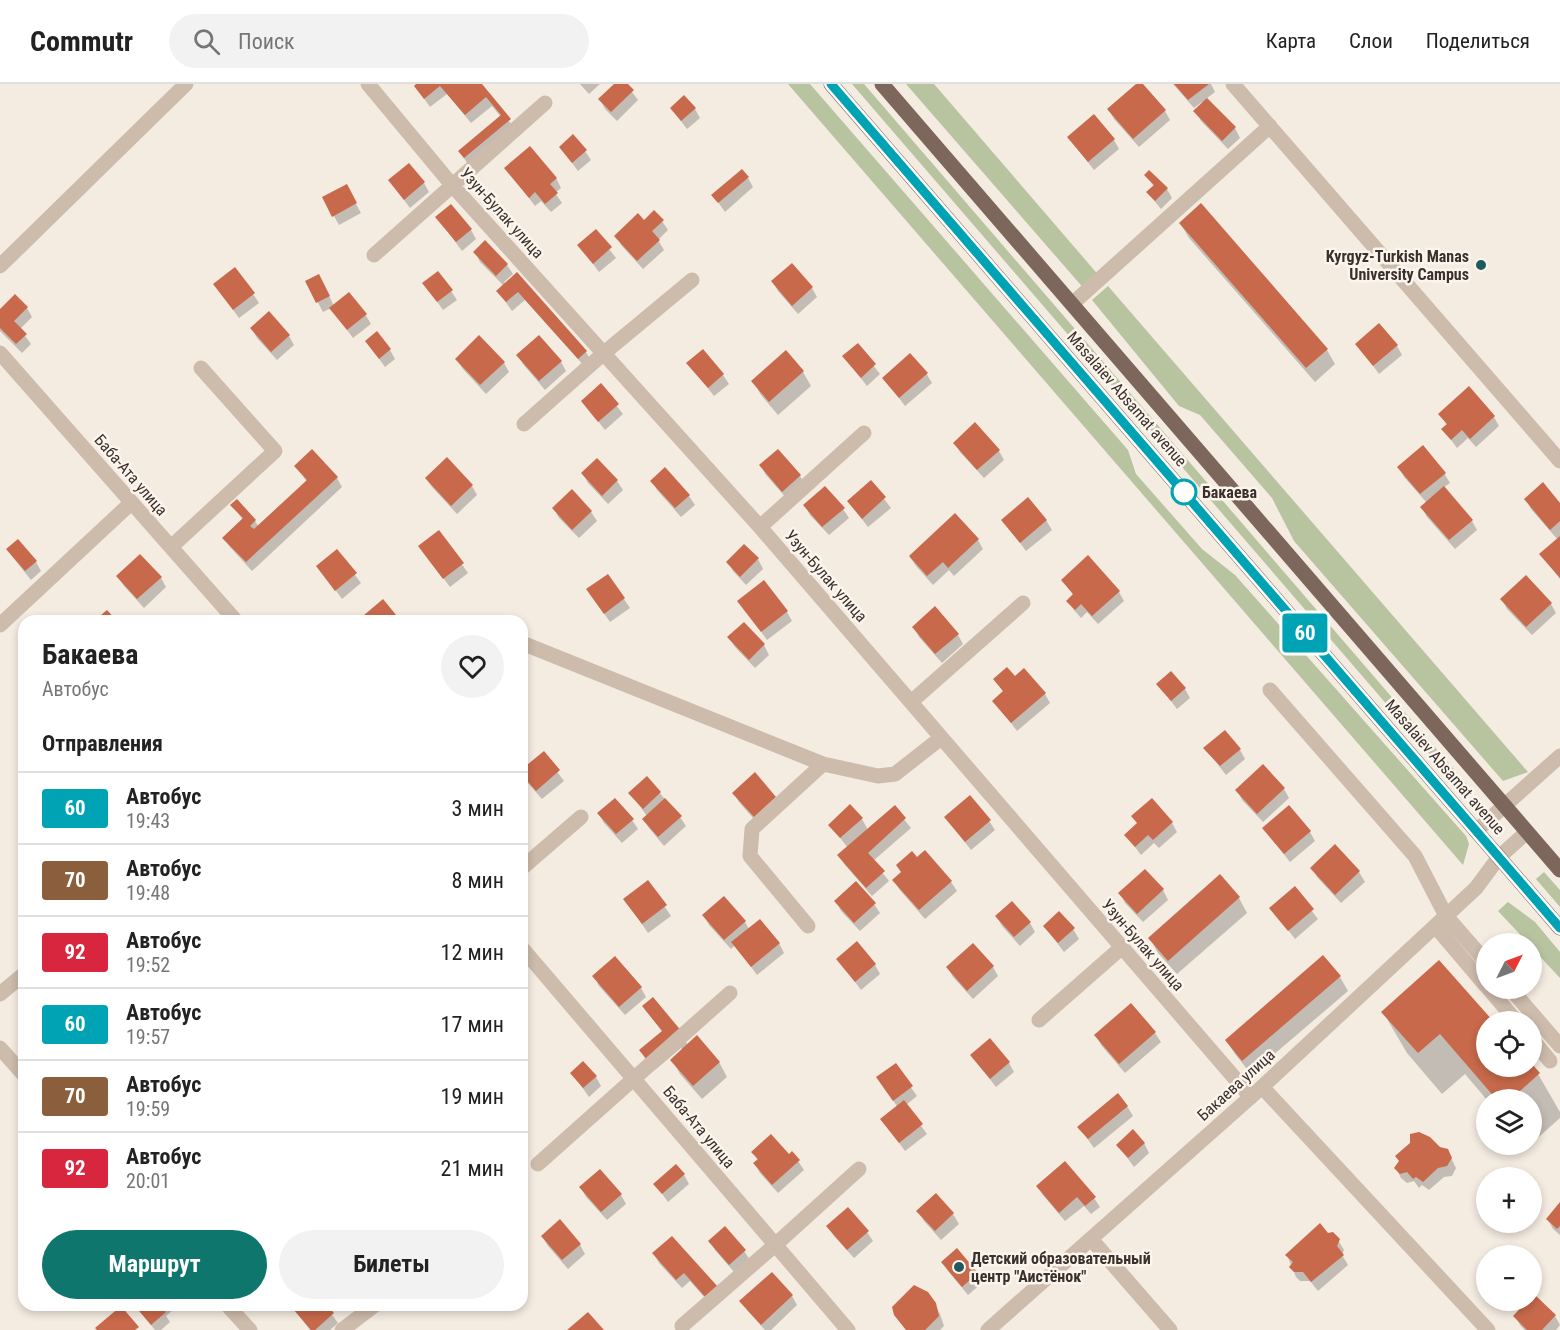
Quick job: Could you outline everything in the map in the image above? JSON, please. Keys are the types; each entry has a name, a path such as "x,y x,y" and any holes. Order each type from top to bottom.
{"main road":[{"name":"Masalaiev Absamat avenue","path":"831,84 1560,928"},
{"name":"Masalaiev Absamat avenue","path":"882,84 1504,806 1559,865"}],"street":[{"path":"0,266 186,84"},
{"name":"Узун-Булак улица","path":"368,84 452,185 760,527 1121,948 1256,1092 1488,1330"},
{"path":"1233,84 1560,461"},
{"path":"374,255 545,103"},
{"path":"1072,304 1270,126"},
{"path":"524,424 604,353 692,280"},
{"name":"Баба-Ата улица","path":"0,353 231,615"},
{"path":"171,547 275,451 201,368"},
{"path":"760,527 864,434"},
{"path":"0,625 131,503"},
{"path":"911,702 1023,603"},
{"path":"528,645 824,764 878,777 895,774 941,738"},
{"path":"1270,690 1415,856 1446,915 1476,950"},
{"path":"1476,831 1560,756"},
{"path":"808,926 750,856 752,829 824,764"},
{"path":"528,863 581,817"},
{"name":"Бакаева улица","path":"988,1330 1256,1092 1476,888 1499,857 1527,832"},
{"path":"1434,926 1476,974"},
{"path":"1039,1020 1121,948"},
{"name":"Баба-Ата улица","path":"528,955 848,1330"},
{"path":"0,994 18,979"},
{"path":"538,1164 730,993"},
{"path":"1497,999 1508,1011"},
{"path":"1519,999 1560,1046"},
{"path":"0,1048 18,1068"},
{"path":"1542,1051 1550,1060"},
{"path":"682,1326 859,1169"},
{"path":"1091,1239 1170,1330"},
{"path":"233,1311 250,1330"},
{"path":"342,1330 367,1311"}],"green space":[{"path":"788,84 810,84 1128,450 1136,474 1202,549 1235,575 1466,836 1469,844 1463,865"},
{"path":"852,84 864,84 1470,788 1469,795 1464,794"},
{"path":"906,84 934,84 1101,278 1086,291"},
{"path":"1108,286 1528,772 1503,781 1294,541 1272,498 1200,415 1179,406 1092,300"},
{"path":"1544,872 1560,890 1560,907 1536,879"},
{"path":"1508,902 1535,922 1560,952 1560,978 1542,959 1542,933 1519,933 1498,911"}],"building":[{"path":"416,84 482,84 511,119 464,158 458,151 501,115 486,97 465,115 440,86 424,99 414,86"},
{"path":"614,84 628,84 634,90 611,112 598,99"},
{"path":"1136,84 1143,84 1166,110 1133,139 1107,109"},
{"path":"1174,84 1209,84 1188,100"},
{"path":"684,95 696,108 681,121 670,108"},
{"path":"1207,98 1236,127 1222,141 1193,111"},
{"path":"1094,114 1115,139 1088,162 1067,137"},
{"path":"573,134 587,150 572,163 559,147"},
{"path":"530,146 557,178 550,184 558,193 545,204 535,192 529,198 504,168"},
{"path":"409,163 425,182 404,200 388,180"},
{"path":"742,169 749,177 718,203 711,195"},
{"path":"1149,170 1168,188 1155,201 1146,192 1154,185 1144,175"},
{"path":"347,184 357,203 332,217 322,197"},
{"path":"1201,203 1328,349 1306,368 1179,223"},
{"path":"451,204 472,229 456,242 435,217"},
{"path":"654,210 664,220 652,231 660,240 637,261 614,236 638,213 644,220"},
{"path":"596,229 612,247 593,264 577,245"},
{"path":"485,240 508,264 496,276 473,252"},
{"path":"792,263 813,287 792,306 771,281"},
{"path":"235,267 255,293 233,310 213,284"},
{"path":"438,271 453,290 437,302 422,283"},
{"path":"517,272 587,351 578,359 518,292 506,302 496,291"},
{"path":"319,274 330,296 316,303 305,281"},
{"path":"349,292 367,314 347,330 329,308"},
{"path":"15,294 28,307 14,321 27,334 16,344 0,328 0,309"},
{"path":"269,311 290,335 271,352 250,328"},
{"path":"1379,323 1398,345 1373,366 1355,344"},
{"path":"377,331 391,349 379,359 365,341"},
{"path":"479,335 505,362 480,385 455,359"},
{"path":"539,335 562,361 539,381 516,355"},
{"path":"858,343 876,364 861,378 842,356"},
{"path":"703,349 724,374 708,388 686,363"},
{"path":"786,350 804,371 769,402 751,381"},
{"path":"910,353 928,373 899,398 882,378"},
{"path":"601,383 619,404 598,422 581,401"},
{"path":"1469,386 1495,416 1470,439 1462,430 1451,440 1441,429 1447,424 1438,414"},
{"path":"975,422 1000,450 977,470 953,443"},
{"path":"1423,445 1446,473 1420,494 1397,467"},
{"path":"312,449 338,477 246,562 222,538 243,518 230,505 237,499 256,520 250,526 254,529 307,480 294,466"},
{"path":"778,449 801,475 782,492 759,465"},
{"path":"447,457 473,485 451,506 425,478"},
{"path":"597,458 618,480 602,496 581,473"},
{"path":"665,467 690,495 675,508 650,481"},
{"path":"871,480 886,497 862,519 847,501"},
{"path":"1543,482 1560,503 1560,521 1550,530 1524,499"},
{"path":"825,486 845,508 822,527 803,505"},
{"path":"1444,486 1473,520 1449,540 1420,507"},
{"path":"572,489 592,511 572,530 552,508"},
{"path":"1028,497 1047,520 1020,543 1001,520"},
{"path":"955,513 979,539 948,568 943,562 927,576 909,556"},
{"path":"439,530 464,563 443,579 418,546"},
{"path":"1560,536 1560,578 1539,554"},
{"path":"18,539 37,561 25,571 6,549"},
{"path":"744,544 759,558 740,577 726,562"},
{"path":"337,549 357,573 335,591 316,566"},
{"path":"140,554 162,577 137,599 116,576"},
{"path":"1088,555 1120,591 1092,616 1081,604 1075,610 1066,601 1073,594 1061,580"},
{"path":"608,574 625,598 604,614 586,589"},
{"path":"1526,575 1552,603 1526,627 1500,599"},
{"path":"764,580 788,611 761,632 737,601"},
{"path":"383,599 396,615 364,615"},
{"path":"935,606 959,634 935,654 912,627"},
{"path":"107,610 112,615 101,615"},
{"path":"744,622 765,644 749,660 727,637"},
{"path":"1007,667 1015,676 1024,668 1046,693 1011,723 992,701 1003,691 993,679"},
{"path":"1171,671 1186,688 1171,701 1156,684"},
{"path":"1225,730 1241,749 1220,766 1203,748"},
{"path":"544,751 560,770 536,791 528,782 528,764"},
{"path":"1263,764 1285,788 1257,814 1235,790"},
{"path":"755,772 776,797 754,817 732,793"},
{"path":"647,776 661,792 643,809 628,793"},
{"path":"970,795 991,820 965,842 944,817"},
{"path":"615,798 634,819 616,834 597,813"},
{"path":"665,798 682,816 658,837 642,819"},
{"path":"1152,798 1173,822 1153,840 1148,835 1135,847 1124,835 1137,823 1131,816"},
{"path":"850,804 863,818 840,838 828,825"},
{"path":"895,805 906,818 868,853 885,871 866,888 837,855"},
{"path":"1289,805 1311,831 1284,854 1262,828"},
{"path":"1335,844 1360,871 1335,895 1310,868"},
{"path":"925,850 952,881 919,910 892,880 901,872 896,865 912,851 917,857"},
{"path":"1145,869 1164,889 1137,914 1118,893"},
{"path":"1220,874 1240,897 1168,961 1148,938"},
{"path":"648,880 667,905 642,924 623,899"},
{"path":"856,881 876,903 854,923 834,901"},
{"path":"1295,886 1314,909 1288,931 1269,908"},
{"path":"724,896 746,921 724,940 702,915"},
{"path":"1012,901 1031,922 1014,937 995,916"},
{"path":"1059,911 1075,928 1058,943 1043,926"},
{"path":"760,919 780,943 751,967 731,942"},
{"path":"857,941 876,964 855,982 836,959"},
{"path":"973,943 994,966 967,991 946,967"},
{"path":"1323,955 1341,976 1242,1061 1225,1040"},
{"path":"615,956 642,987 619,1007 592,976"},
{"path":"1439,960 1484,1011 1476,1011 1476,1076 1440,1034 1418,1053 1381,1012"},
{"path":"653,997 683,1033 648,1061 639,1050 662,1031 642,1006"},
{"path":"1131,1003 1156,1032 1119,1064 1094,1035"},
{"path":"697,1035 720,1062 693,1086 670,1060"},
{"path":"990,1038 1010,1062 990,1079 970,1055"},
{"path":"583,1061 597,1076 583,1088 570,1073"},
{"path":"896,1063 913,1086 893,1101 876,1077"},
{"path":"1477,1077 1536,1077 1522,1089 1488,1089"},
{"path":"1118,1093 1128,1106 1088,1139 1077,1127"},
{"path":"904,1100 923,1124 899,1143 880,1119"},
{"path":"1133,1129 1145,1143 1128,1158 1116,1145"},
{"path":"1419,1132 1430,1137 1440,1147 1448,1149 1452,1158 1447,1166 1438,1168 1423,1182 1416,1177 1413,1179 1407,1172 1400,1174 1394,1168 1399,1161 1395,1156 1410,1143 1410,1134"},
{"path":"771,1134 789,1154 792,1151 800,1160 772,1185 753,1163 758,1159 751,1152"},
{"path":"1065,1161 1096,1197 1085,1206 1077,1197 1059,1213 1036,1186"},
{"path":"676,1164 685,1174 662,1194 653,1184"},
{"path":"600,1169 622,1194 601,1212 579,1187"},
{"path":"936,1193 954,1213 935,1231 916,1211"},
{"path":"1560,1202 1560,1226 1557,1229 1546,1219"},
{"path":"848,1207 869,1231 847,1250 826,1226"},
{"path":"560,1219 581,1244 562,1260 541,1236"},
{"path":"1320,1223 1328,1233 1333,1232 1340,1239 1337,1246 1344,1255 1311,1282 1303,1272 1294,1272 1289,1267 1293,1262 1285,1255"},
{"path":"725,1226 746,1250 729,1265 708,1241"},
{"path":"672,1236 719,1288 707,1299 684,1273 676,1280 652,1253"},
{"name":"Детский образовательный центр \"Аистёнок\"","path":"957,1248 978,1273 962,1287 941,1262"},
{"path":"772,1272 793,1295 761,1325 739,1301"},
{"path":"914,1285 928,1292 936,1303 939,1316 925,1330 906,1330 894,1315 892,1307"},
{"path":"1542,1302 1556,1315 1542,1330 1527,1330 1513,1316 1518,1311 1542,1311"},
{"path":"115,1311 125,1311 139,1327 135,1330 97,1330 95,1328"},
{"path":"139,1311 166,1312 151,1325"},
{"path":"295,1311 332,1311 334,1313 315,1330 311,1330"},
{"path":"588,1312 604,1330 567,1330"}],"bus line":[{"name":"60","path":"831,84 1560,928"}],"place":[{"name":"Kyrgyz-Turkish Manas University Campus","path":"1481,265"},
{"name":"Бакаева","path":"1184,492"},
{"name":"Детский образовательный центр \"Аистёнок\"","path":"959,1267"}]}
